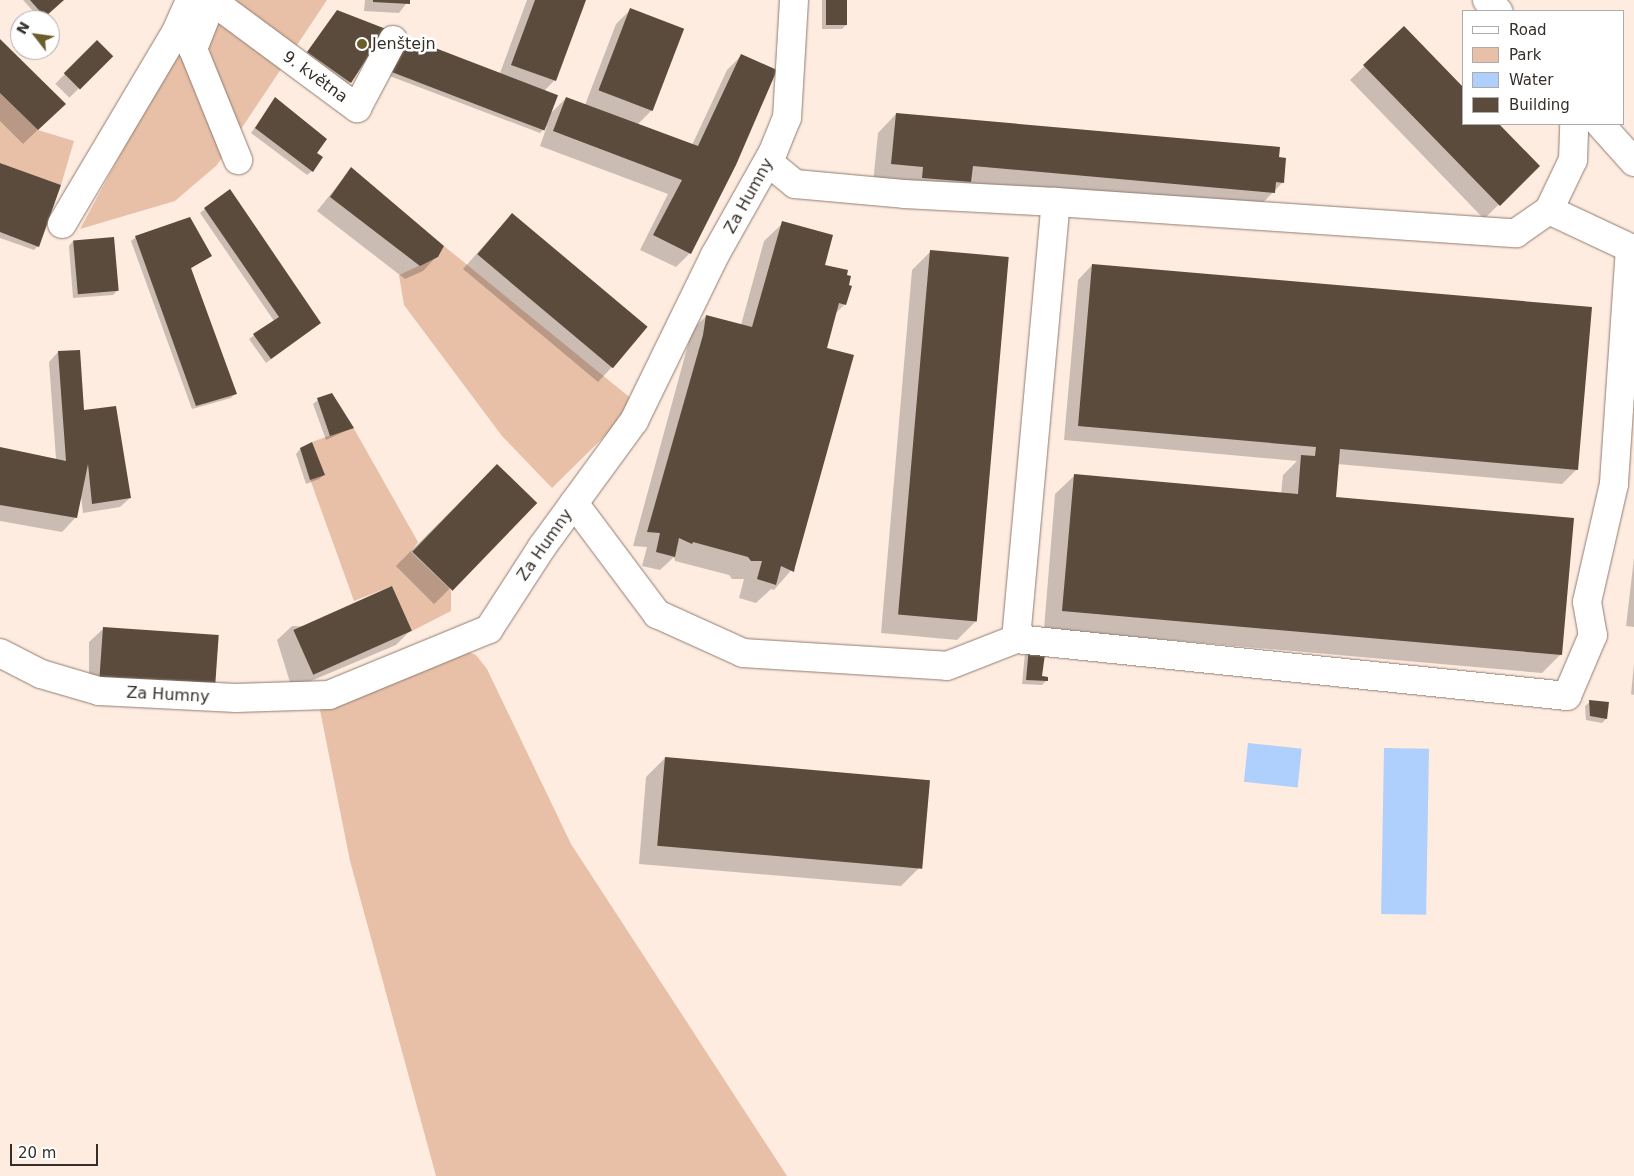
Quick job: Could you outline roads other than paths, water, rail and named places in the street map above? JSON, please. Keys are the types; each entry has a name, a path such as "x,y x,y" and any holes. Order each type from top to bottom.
{"street":[{"path":"204,0 193,50 238,160"},
{"path":"62,224 176,32 204,0"},
{"name":"9. května","path":"204,0 357,108 393,40"},
{"name":"Za Humny","path":"0,653 41,674 99,691 236,698 330,695 490,628 574,503 634,421 715,255 768,162 787,118 794,0"},
{"path":"1487,0 1497,10"},
{"path":"768,162 795,184 904,194 1516,232 1549,210 1572,160 1574,125"},
{"path":"1601,125 1634,162"},
{"path":"1016,640 1056,202"},
{"path":"574,503 657,614 743,653 947,666 1016,640 1567,696 1593,635 1587,602 1614,484 1630,248 1549,210"}],"water":[{"path":"1248,743 1302,749 1298,787 1244,782"},
{"path":"1384,748 1429,749 1426,915 1381,914"}],"place":[{"name":"Jenštejn","path":"362,44"}]}
